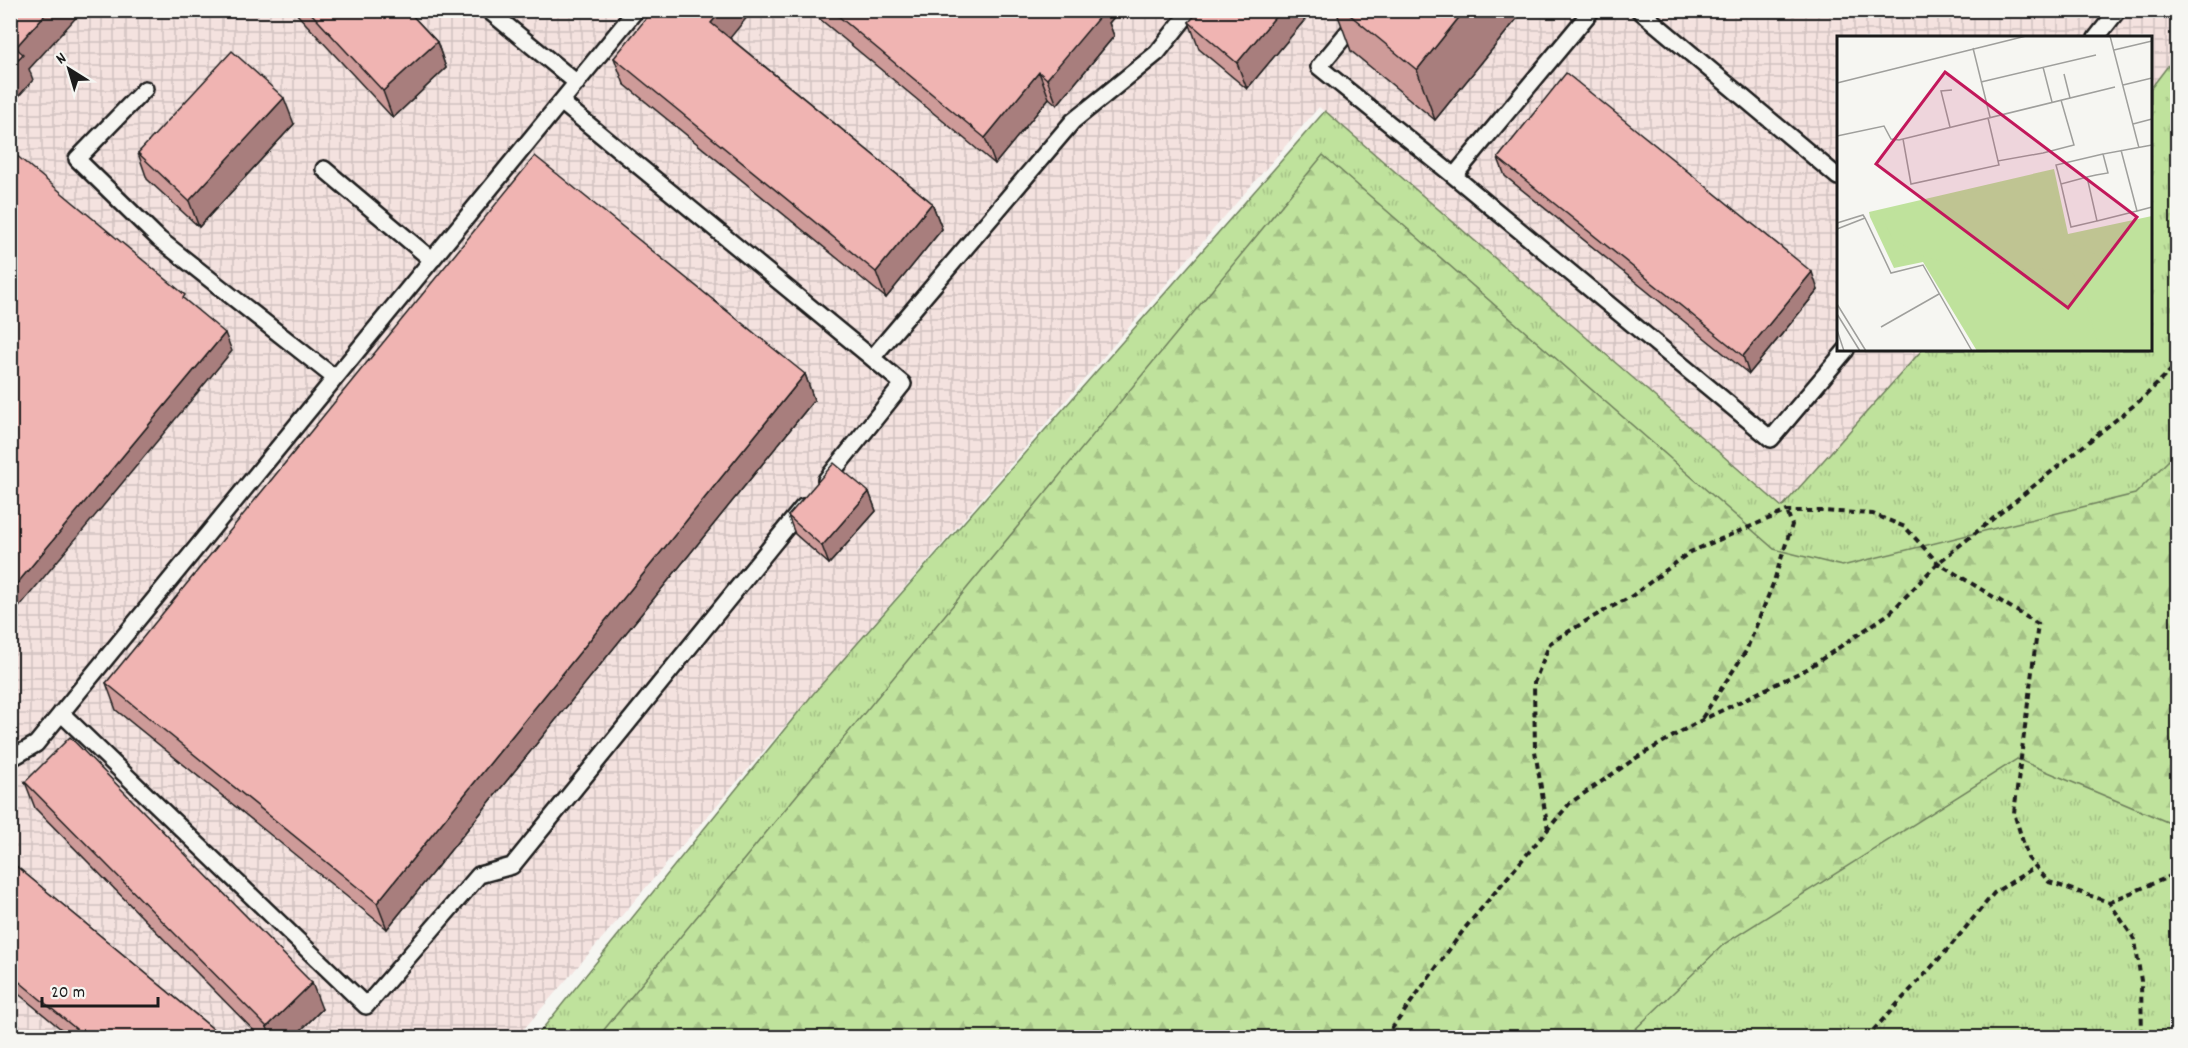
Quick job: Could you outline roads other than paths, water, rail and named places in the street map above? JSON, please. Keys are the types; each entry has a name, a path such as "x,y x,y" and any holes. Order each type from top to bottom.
{"lane":[{"path":"488,10 577,83"},
{"path":"10,759 36,744 636,10"},
{"path":"872,358 1073,121 1157,53 1191,10"},
{"path":"1366,10 1319,67 1771,439 1845,351"},
{"path":"1454,176 1592,10"},
{"path":"1639,10 1837,175"},
{"path":"2098,36 2118,10"},
{"path":"145,89 77,159 159,239 335,378"},
{"path":"61,713 366,1006 479,874 512,866 903,384 561,102"},
{"path":"324,169 432,260"}]}
